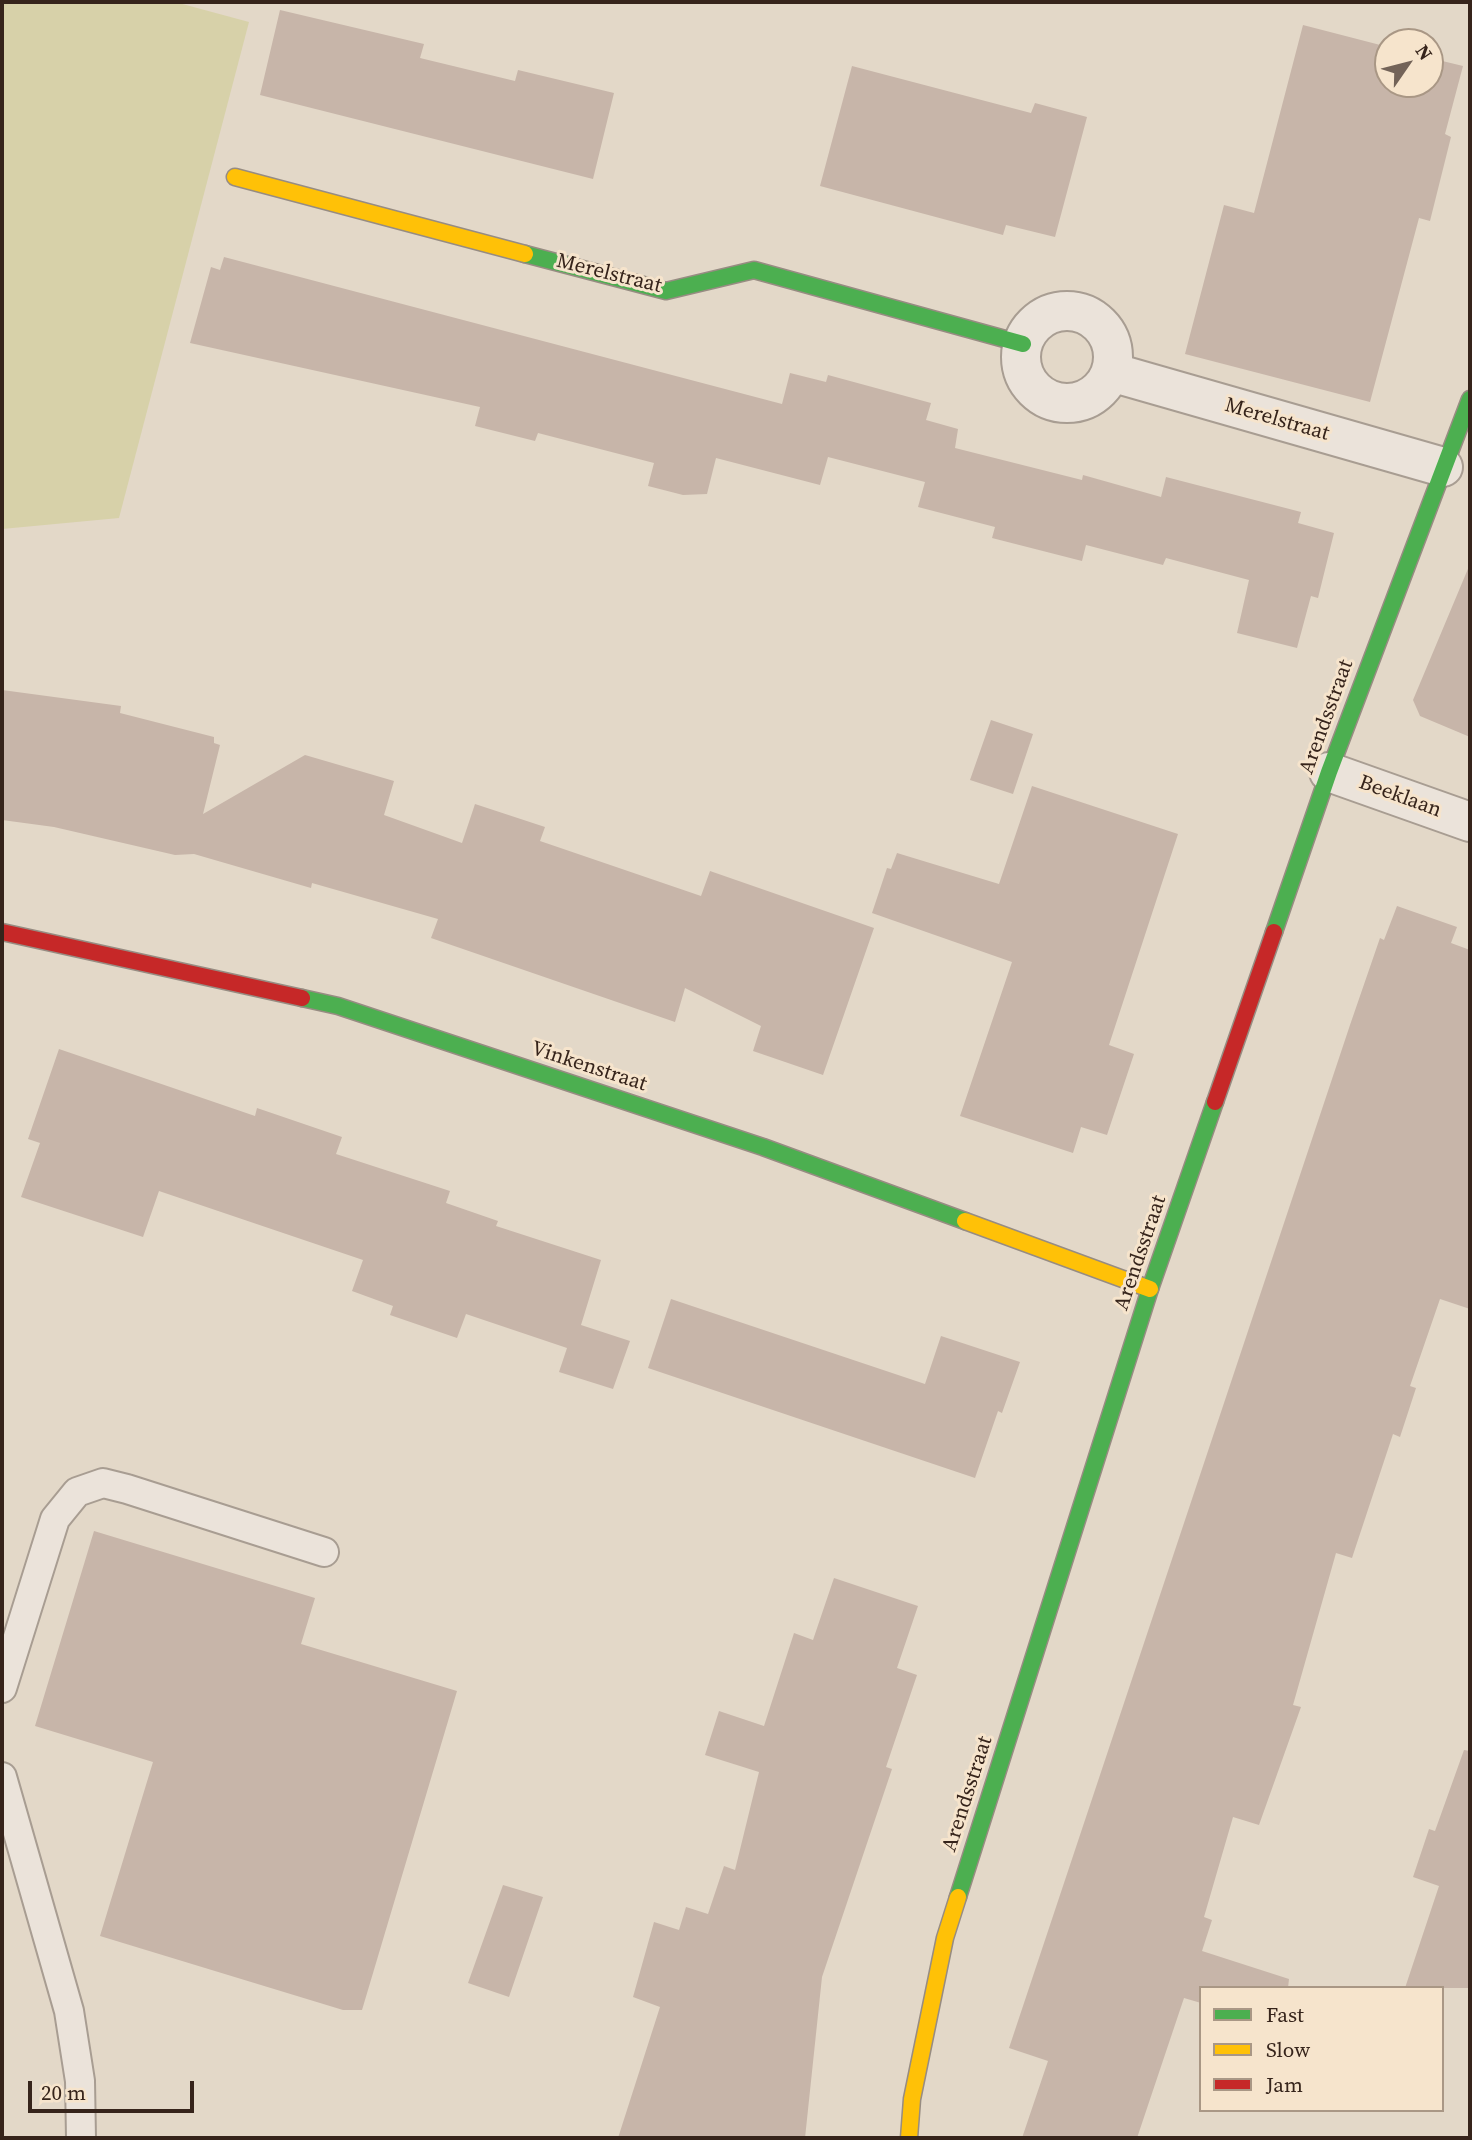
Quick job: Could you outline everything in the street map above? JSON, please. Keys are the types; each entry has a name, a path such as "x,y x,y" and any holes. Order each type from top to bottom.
{"street":[{"name":"Merelstraat","path":"235,177 666,291 754,270 1023,344"},
{"path":"1055,312 1079,312 1094,319 1108,335 1114,355 1111,372 1098,391 1084,400 1059,402 1048,398 1030,384 1021,361 1023,344 1029,330 1040,319 1055,312"},
{"name":"Merelstraat","path":"1111,372 1443,467"},
{"name":"Arendsstraat","path":"909,2138 912,2099 945,1938 1150,1289 1329,772 1470,399"},
{"name":"Beeklaan","path":"1329,772 1470,822"},
{"name":"Vinkenstraat","path":"2,932 338,1006 762,1147 1150,1289"}],"lane":[{"path":"2,1688 55,1519 78,1492 103,1483 324,1552"},
{"path":"2,1777 69,2011 80,2081 80,2138"}],"shaded area":[{"path":"2,2 175,2 249,22 119,518 2,529"}],"building":[{"path":"280,10 424,44 420,58 515,81 518,70 614,93 593,179 260,95"},
{"path":"1303,25 1374,43 1374,98 1444,98 1444,61 1463,66 1445,134 1451,137 1430,221 1419,218 1370,402 1185,354 1224,205 1254,213"},
{"path":"852,66 1031,113 1035,103 1087,117 1055,237 1006,225 1003,235 820,186"},
{"path":"224,257 782,404 790,373 826,382 828,375 931,403 926,420 958,429 955,448 1082,480 1083,475 1161,497 1166,477 1301,512 1298,523 1334,533 1318,598 1311,596 1297,648 1237,633 1249,580 1166,558 1163,565 1086,545 1082,561 992,538 995,527 918,507 925,482 828,457 820,485 716,458 707,494 683,495 648,486 654,463 538,433 535,441 475,426 480,407 190,343 211,267 220,270"},
{"path":"1470,564 1470,737 1420,716 1413,700"},
{"path":"2,690 121,706 120,713 214,737 214,743 220,745 203,814 305,755 394,781 384,815 462,843 475,804 545,827 540,841 701,896 710,871 874,928 823,1075 753,1051 761,1026 685,988 675,1022 431,938 438,919 312,883 311,888 194,854 175,855 54,827 2,820"},
{"path":"991,720 1033,734 1013,794 970,780"},
{"path":"1032,786 1178,834 1109,1045 1134,1054 1107,1135 1081,1127 1073,1153 960,1116 1012,962 872,913 887,868 891,869 897,853 999,884"},
{"path":"1397,906 1457,927 1451,943 1470,950 1470,1309 1440,1299 1410,1386 1416,1388 1400,1437 1393,1434 1352,1558 1336,1553 1293,1705 1301,1707 1259,1825 1233,1817 1204,1917 1212,1920 1202,1951 1289,1979 1288,1986 1199,1986 1199,2002 1184,1998 1137,2138 1022,2138 1048,2061 1009,2048 1350,1025 1380,938 1384,940"},
{"path":"59,1049 255,1116 257,1108 342,1137 336,1154 450,1191 446,1203 498,1221 496,1226 601,1260 581,1325 630,1341 613,1389 559,1372 567,1348 466,1314 457,1338 390,1315 393,1306 352,1291 363,1260 159,1191 143,1237 21,1197 40,1143 28,1139"},
{"path":"671,1299 925,1384 941,1336 1020,1362 1002,1413 998,1411 975,1478 648,1368"},
{"path":"94,1531 315,1598 301,1644 457,1691 362,2010 343,2010 100,1936 153,1762 35,1726"},
{"path":"834,1578 918,1606 897,1668 917,1675 886,1767 892,1769 822,1977 805,2138 618,2138 660,2007 633,1997 654,1922 679,1930 686,1907 708,1914 724,1866 735,1870 759,1772 705,1755 719,1711 764,1726 794,1633 813,1640"},
{"path":"1464,1750 1470,1751 1470,1988 1406,1986 1439,1886 1413,1877 1429,1829 1435,1831"},
{"path":"503,1885 543,1897 509,1997 468,1983"}],"traffic: fast":[{"path":"525,254 666,291 754,270 1023,344"},
{"path":"1274,932 1329,772 1470,399"},
{"path":"302,998 338,1006 763,1147 965,1221"},
{"path":"958,1897 1150,1289 1215,1102"}],"traffic: slow":[{"path":"235,177 525,254"},
{"path":"965,1221 1150,1289"},
{"path":"909,2138 912,2099 945,1938 958,1897"}],"traffic: jam":[{"path":"2,932 302,998"},
{"path":"1215,1102 1274,932"}]}
